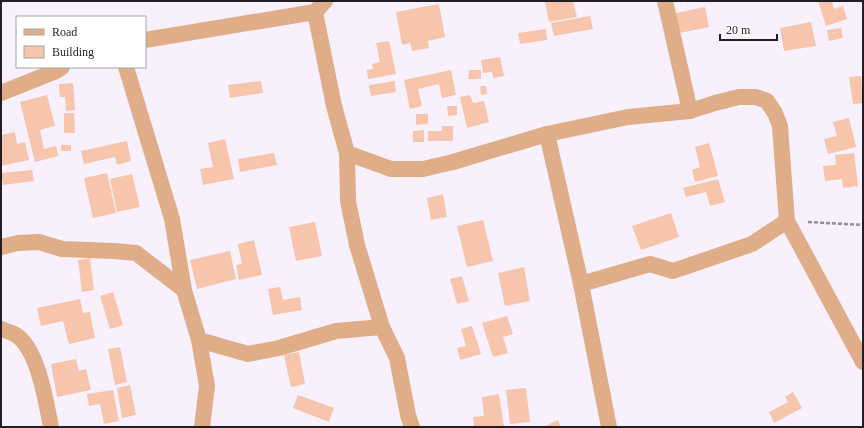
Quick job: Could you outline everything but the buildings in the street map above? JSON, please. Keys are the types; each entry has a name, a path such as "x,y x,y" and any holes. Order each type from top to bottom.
{"street":[{"path":"665,1 690,111"},
{"path":"146,40 320,6 334,106 347,153 348,201 355,238 382,327 397,358 412,427"},
{"path":"1,93 60,68"},
{"path":"126,68 172,219 184,290 199,340 206,386 202,427"},
{"path":"347,153 391,169 423,169 453,162 547,134 628,117 690,111 715,103 739,98 762,98 771,105 780,126 787,221 863,362"},
{"path":"547,134 581,284 609,427"},
{"path":"581,284 650,264 673,271 752,244 787,221"},
{"path":"1,247 18,243 39,242 62,249 136,253 184,290"},
{"path":"199,340 248,354 279,348 336,331 382,327"},
{"path":"1,329 16,335 29,349 41,380 51,427"}],"path":[{"path":"787,221 863,225"}]}
